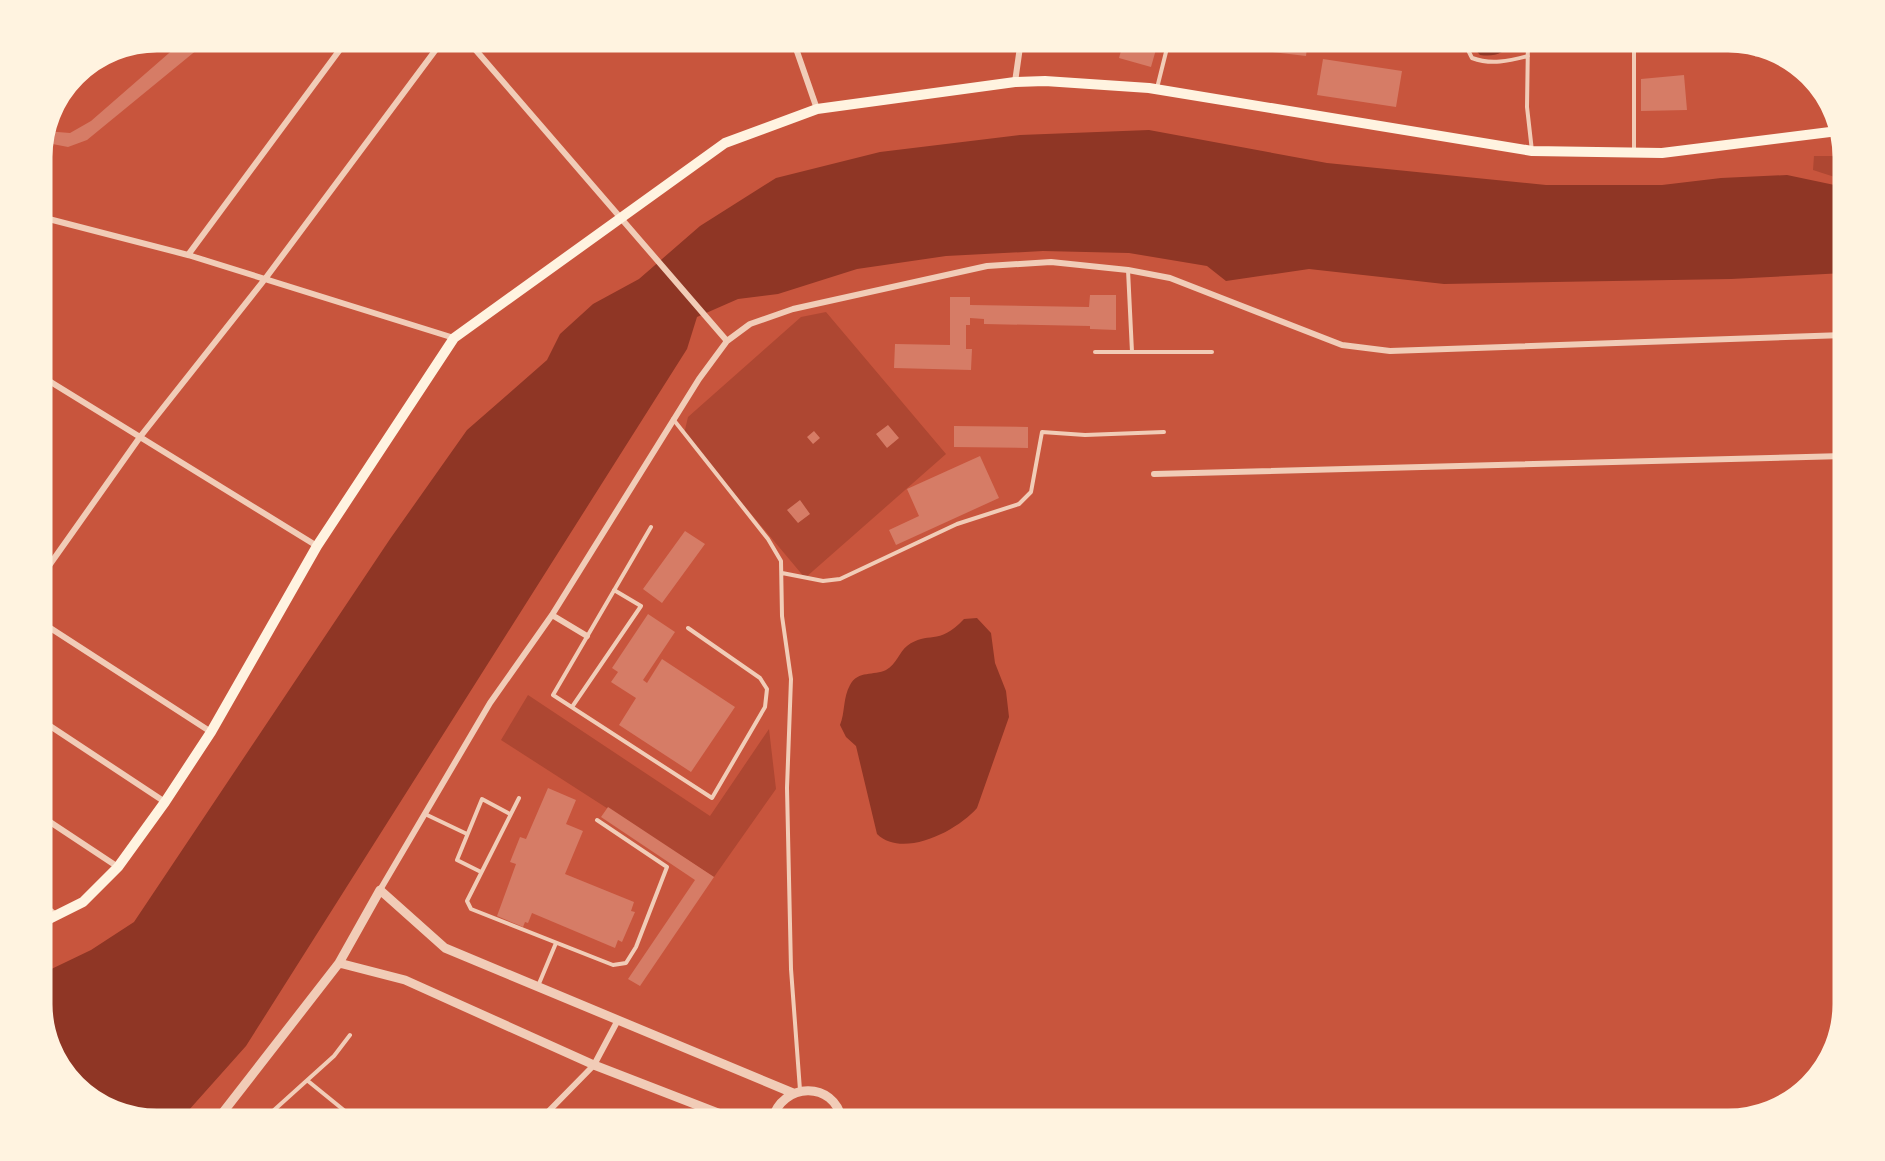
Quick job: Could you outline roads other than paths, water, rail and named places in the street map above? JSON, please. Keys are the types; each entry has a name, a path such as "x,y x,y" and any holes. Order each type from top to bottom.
{"main road":[{"path":"51,919 83,902 118,867 165,802 211,732 317,546 454,338 725,143 817,109 1015,82 1045,81 1157,89 1532,152 1634,150 1662,153 1830,131"}],"street":[{"path":"188,255 339,51"},
{"path":"51,563 140,437 265,279 435,51"},
{"path":"476,51 727,341"},
{"path":"797,51 817,109"},
{"path":"1015,82 1019,51"},
{"path":"51,220 188,255 454,338"},
{"path":"225,1110 339,963 490,703 552,615 673,419 727,341 750,324 793,309 987,266 1051,262 1128,270 1170,278 1281,323 1342,345 1363,349 1390,351 1834,335"},
{"path":"51,382 317,546"},
{"path":"1154,474 1365,467 1576,465 1834,456"},
{"path":"552,615 587,636"},
{"path":"51,628 211,732"},
{"path":"51,727 165,802"},
{"path":"51,823 118,867"},
{"path":"380,890 445,948 796,1092"},
{"path":"51,911 57,916"},
{"path":"339,963 405,980 594,1065 710,1110"},
{"path":"550,1110 594,1065 618,1020"},
{"path":"775,1110 785,1097 796,1092 816,1090 830,1098 837,1110"}],"lane":[{"path":"1157,89 1166,51"},
{"path":"1468,51 1472,58 1481,61 1503,61 1528,56"},
{"path":"1528,51 1527,107 1532,152"},
{"path":"1634,150 1635,51"},
{"path":"1128,270 1132,352"},
{"path":"1095,352 1212,352"},
{"path":"673,419 768,539 781,561 782,616 791,679 791,716 787,746 788,833 796,1092"},
{"path":"782,573 823,581 840,579 957,524 1019,504 1031,492 1041,432 1085,435 1164,432"},
{"path":"651,527 553,695 712,798 765,707 767,689 760,678 688,628"},
{"path":"572,707 641,606 614,591"},
{"path":"519,798 467,901 471,909 614,965 626,963 636,947 667,867 597,820"},
{"path":"481,872 457,860 482,799 510,814"},
{"path":"425,814 467,834"},
{"path":"538,987 556,943"},
{"path":"274,1110 334,1056 350,1035"},
{"path":"308,1081 344,1110"}]}
